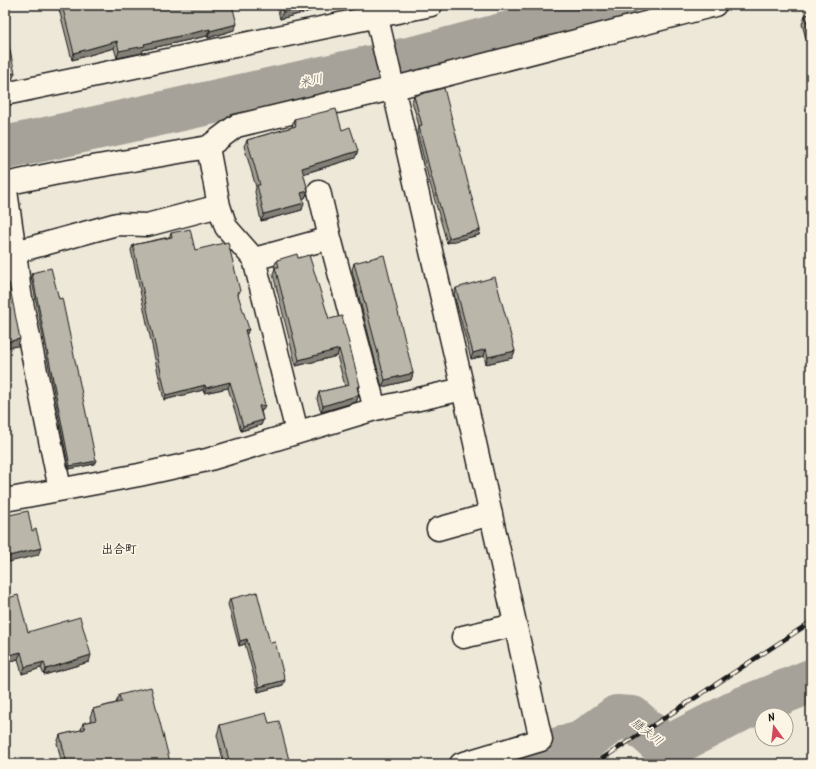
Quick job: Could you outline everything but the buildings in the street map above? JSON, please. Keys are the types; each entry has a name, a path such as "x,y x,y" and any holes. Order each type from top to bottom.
{"street":[{"path":"5,94 377,15 432,5"},
{"path":"60,489 20,293 5,184 58,173 208,147 236,126 393,84 715,5"},
{"path":"377,15 463,389 541,740 461,764"},
{"path":"208,147 219,206 226,228 254,259 297,432"},
{"path":"319,191 375,409"},
{"path":"15,252 117,224 148,225 219,206"},
{"path":"254,259 330,238"},
{"path":"5,500 139,475 207,460 375,409 463,389"},
{"path":"438,529 491,514"},
{"path":"464,637 515,625"}],"waterway":[{"name":"米川","path":"5,148 422,56 616,5"},
{"name":"膳夫川","path":"502,764 581,743 617,717 632,718 666,748 744,708 811,681"}],"railway":[{"path":"594,764 811,622"}],"district":[{"name":"出合町","path":"119,549"}]}
